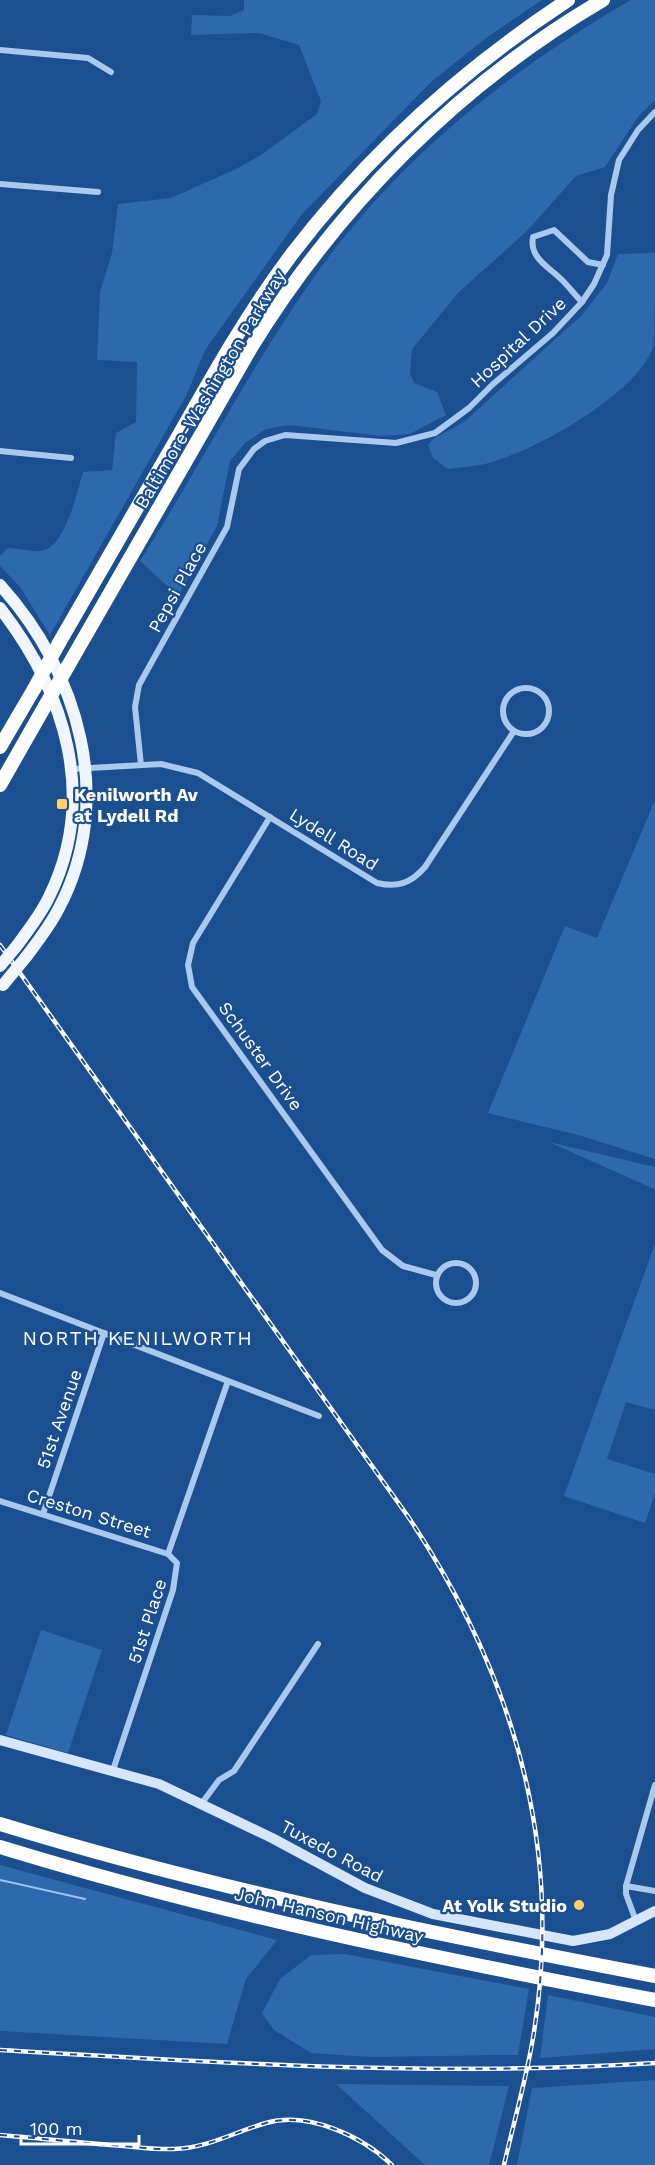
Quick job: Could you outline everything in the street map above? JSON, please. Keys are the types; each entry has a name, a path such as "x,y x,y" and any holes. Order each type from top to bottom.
{"highway":[{"name":"Baltimore-Washington Parkway","path":"0,747 235,337 268,286 318,220 378,154 436,98 483,59 568,0"},
{"name":"Baltimore-Washington Parkway","path":"0,785 214,409 268,320 305,266 391,166 456,105 537,43 603,0"},
{"name":"John Hanson Highway","path":"0,1824 153,1868 291,1903 655,1977"},
{"name":"John Hanson Highway","path":"0,1848 132,1886 280,1924 655,2000"}],"main road":[{"path":"0,585 28,620 55,666 74,710 87,768 85,824 73,876 48,927 2,987"},
{"path":"0,608 47,681 62,719 72,769 73,812 62,864 49,898 0,966"},
{"name":"Tuxedo Road","path":"0,1740 159,1784 202,1803 359,1886 433,1914 573,1941 610,1934 655,1911"}],"street":[{"path":"0,50 88,58 111,72"},
{"name":"Hospital Drive","path":"275,436 299,435 396,443 435,433 469,408 492,385 553,333 582,302 607,255 611,195 619,160 639,130 655,112"},
{"path":"0,184 98,192"},
{"path":"582,302 562,279 540,261 532,245 533,237 554,230 568,241 579,256 588,262 603,265"},
{"name":"Pepsi Place","path":"141,765 135,698 139,685 227,526 243,461 254,449 275,436"},
{"path":"0,451 71,458"},
{"path":"522,688 541,694 549,705 544,725 527,734 514,730 503,714 506,700 522,688"},
{"name":"Lydell Road","path":"72,769 141,765 181,767 198,773 377,883 397,885 416,878 425,867 514,730"},
{"name":"Schuster Drive","path":"270,817 193,943 188,965 192,987 382,1250 403,1266 436,1275"},
{"path":"455,1262 466,1265 476,1280 474,1292 461,1302 446,1300 436,1287 436,1275 448,1264 455,1262"},
{"path":"0,1293 319,1416"},
{"name":"51st Avenue","path":"43,1514 104,1334"},
{"name":"51st Place","path":"113,1770 177,1578 177,1563 168,1554 228,1381"},
{"name":"Creston Street","path":"0,1502 168,1554"},
{"path":"202,1803 219,1780 234,1771 318,1644"},
{"path":"636,1922 626,1894 626,1886 655,1785"},
{"path":"626,1886 655,1891"}],"shaded area":[{"path":"244,0 542,0 486,38 431,82 302,214 205,350 187,394 50,635 20,587 0,566 0,556 8,548 41,551 52,545 70,516 83,472 112,470 116,433 136,422 137,362 97,360 100,292 112,253 118,204 171,198 236,169 261,155 317,114 321,101 299,45 259,33 191,35 192,15 230,16 244,10"},
{"path":"631,0 655,0 655,100 638,117 605,167 576,176 527,231 459,292 412,349 410,373 414,383 437,392 446,415 410,434 380,436 290,425 266,429 245,443 230,461 217,526 178,596 140,561 283,323 338,245 411,163 452,126 538,59"},
{"path":"655,253 654,345 645,363 630,381 587,415 517,453 486,464 448,469 433,458 428,445 433,439 464,422 582,315 607,283 618,254"},
{"path":"655,800 655,1159 578,1135 488,1113 565,926 597,938"},
{"path":"549,1142 655,1167 655,1191 654,1189"},
{"path":"655,1244 655,1410 626,1402 607,1459 655,1474 655,1494 645,1523 564,1496"},
{"path":"41,1630 102,1650 68,1753 6,1735"},
{"path":"0,1865 277,1940 246,1979 227,2044 0,2031"},
{"path":"345,1954 529,1989 518,2055 370,2057 311,2053 274,2030 262,2013 280,1979 311,1955"},
{"path":"548,1995 655,2017 655,2049 540,2058"},
{"path":"655,2080 655,2165 517,2165 532,2088"},
{"path":"336,2084 509,2086 489,2165 425,2165"}],"waterway":[{"path":"0,1880 85,1899"}],"railway":[{"path":"0,945 407,1515 444,1574 475,1635 501,1697 521,1761 535,1826 542,1893 541,1962 534,2032 504,2165"},
{"path":"0,2050 328,2067 491,2069 655,2063"},
{"path":"0,2135 174,2149 210,2143 266,2123 299,2120 316,2123 350,2136 380,2154 392,2165"}],"place":[{"name":"Kenilworth Av at Lydell Rd","path":"62,804"},
{"name":"At Yolk Studio","path":"579,1905"}],"district":[{"name":"NORTH KENILWORTH","path":"138,1338"}]}
